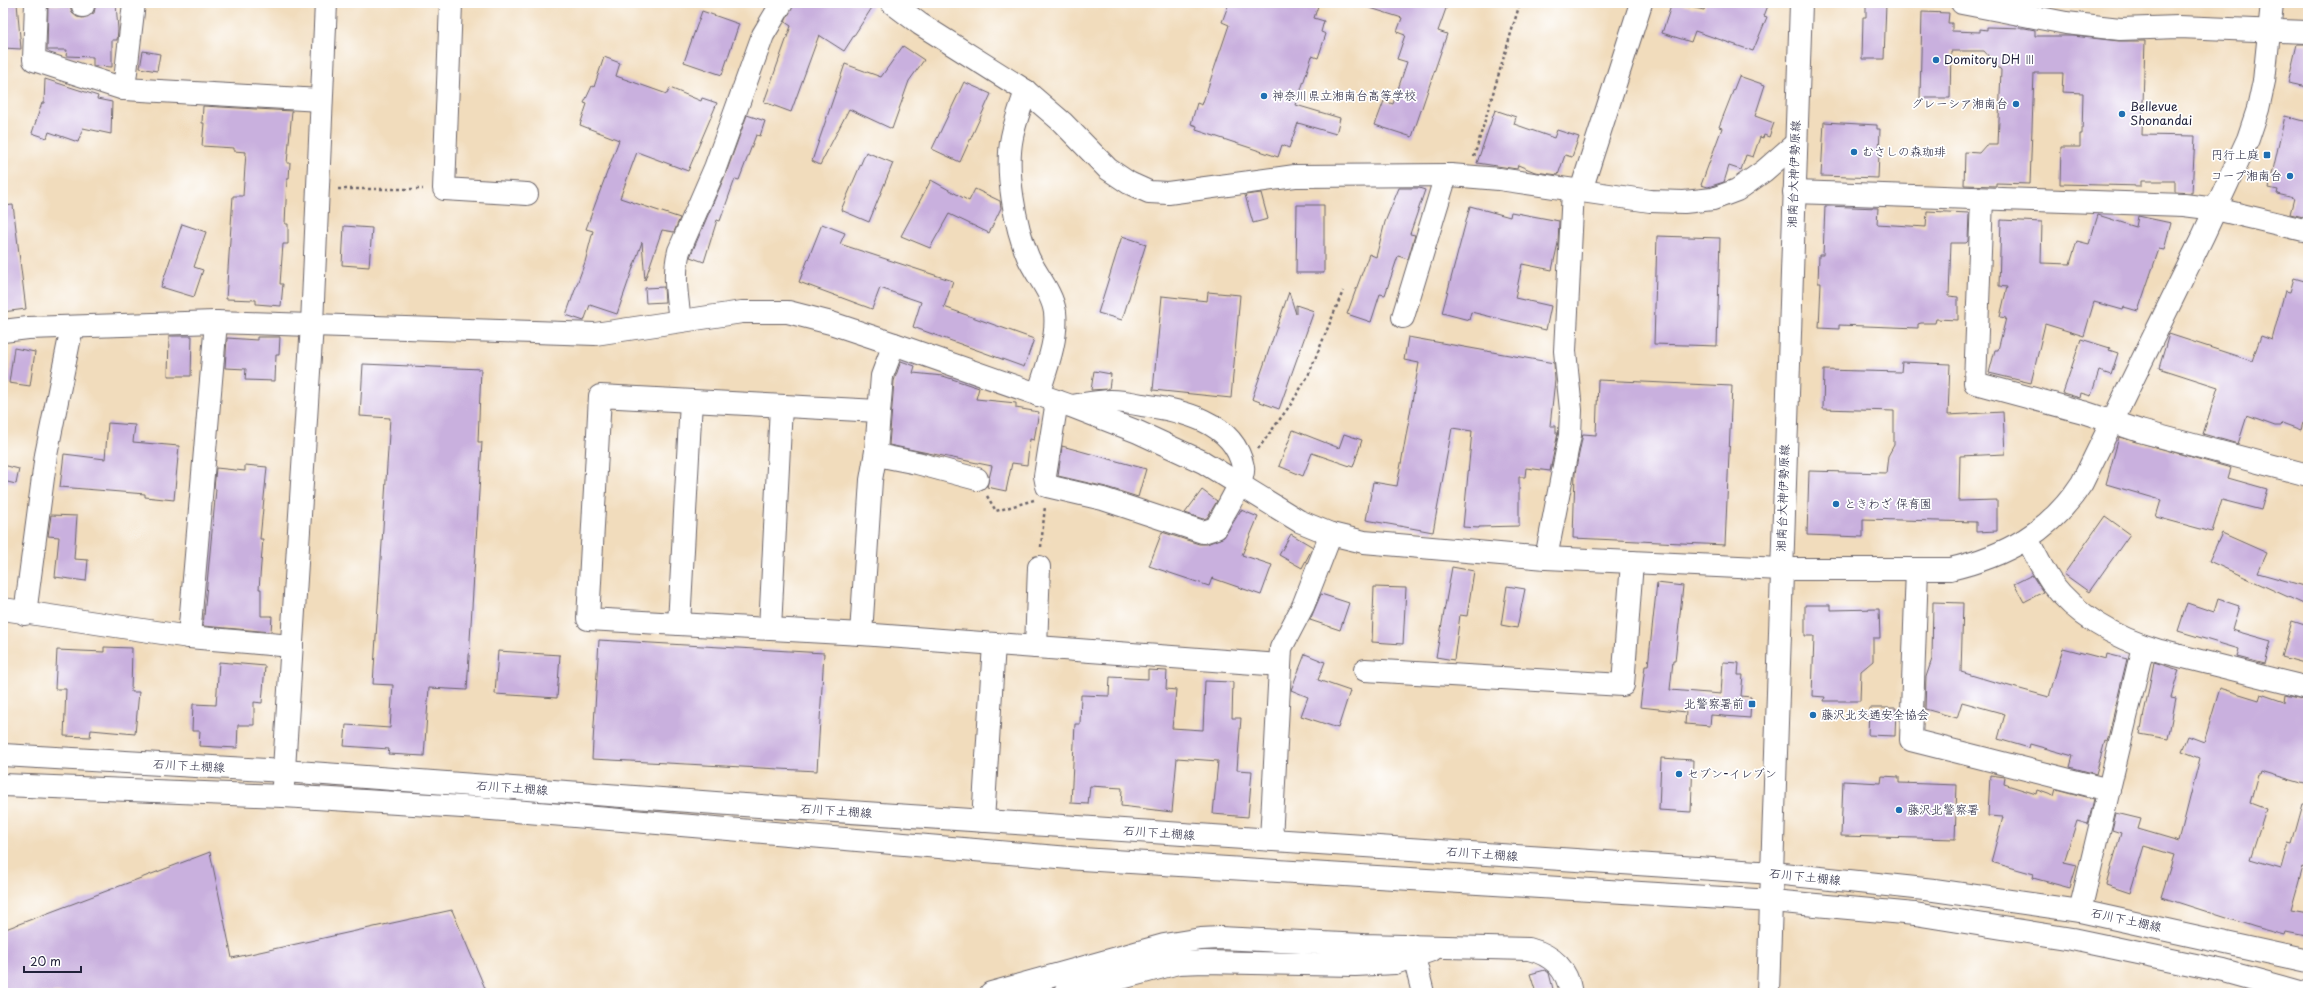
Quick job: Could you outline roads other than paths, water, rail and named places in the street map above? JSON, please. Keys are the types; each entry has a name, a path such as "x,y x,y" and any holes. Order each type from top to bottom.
{"street":[{"path":"36,3 34,60 124,89 320,100"},
{"path":"124,89 134,3"},
{"path":"283,796 312,324 320,100 326,3"},
{"path":"451,3 444,189 527,194"},
{"path":"680,320 676,283 676,263 679,251 715,168 763,35 782,3"},
{"path":"892,3 920,24 1026,91 1062,122 1108,169 1129,184 1149,192 1168,193 1295,176 1446,175 1578,190 1650,201 1684,202 1713,199 1737,190 1764,171 1795,144"},
{"path":"1546,558 1570,435 1571,410 1565,351 1578,190 1584,181 1641,3"},
{"name":"湘南台大神伊勢原線","path":"1768,993 1795,144 1801,3"},
{"path":"1962,3 2066,23 2120,28 2179,26 2272,14 2308,32"},
{"path":"3,331 216,322 595,334 680,320 742,312 788,312 831,323 894,344 1055,401 1168,445 1203,462 1241,476 1293,518 1331,534 1364,542 1546,558 1781,569 1950,568 1973,563 1999,554 2027,539 2053,520 2068,504 2082,483 2216,209 2248,139 2258,109 2264,81 2272,14"},
{"path":"1026,91 1012,138 1010,157 1013,198 1023,245 1055,311 1051,353 1055,401 1044,476 1047,486 1103,499 1203,532 1216,528 1241,476 1234,446 1224,434 1201,418 1184,412 1113,401 1055,401"},
{"path":"1403,317 1446,175"},
{"path":"1794,192 2184,205 2216,209 2308,230"},
{"path":"1982,199 1974,383 2083,412 2111,422 2308,475"},
{"path":"189,638 216,322"},
{"path":"25,614 46,455 72,327"},
{"path":"3,343 49,328"},
{"path":"861,634 871,480 876,451 878,411 882,376 894,344"},
{"path":"878,411 600,396 588,619 861,634 1280,665"},
{"path":"679,624 691,401"},
{"path":"770,629 781,406"},
{"path":"876,451 882,456 917,463 977,480"},
{"path":"1271,840 1281,648 1303,606 1331,534"},
{"path":"2027,539 2050,580 2067,601 2087,618 2143,646 2308,688"},
{"path":"1365,670 1623,685 1632,562"},
{"path":"1036,647 1039,567"},
{"path":"1917,569 1911,740 2109,790"},
{"path":"3,610 189,638 292,646"},
{"path":"983,821 994,644"},
{"path":"2080,910 2143,646"},
{"name":"石川下土棚線","path":"3,755 284,771 983,821 1773,873 1934,890 2080,910 2308,960"},
{"name":"石川下土棚線","path":"3,785 283,796 487,808 1081,859 1772,901 1915,914 2072,939 2224,971 2304,993"},
{"path":"990,993 1164,945 1201,939 1412,952 1444,945 1529,949 1542,953 1561,968 1571,993"},
{"path":"1065,993 1178,963 1205,962 1355,965 1395,963 1412,952"},
{"path":"1412,952 1423,993"}],"place":[{"name":"Domitory DH Ⅲ","path":"1936,60"},
{"name":"神奈川県立湘南台高等学校","path":"1264,96"},
{"name":"グレーシア湘南台","path":"2016,104"},
{"name":"Bellevue Shonandai","path":"2122,114"},
{"name":"むさしの森珈琲","path":"1854,152"},
{"name":"円行上庭","path":"2267,155"},
{"name":"コープ湘南台","path":"2290,176"},
{"name":"ときわざ 保育園","path":"1836,504"},
{"name":"北警察署前","path":"1752,704"},
{"name":"藤沢北交通安全協会","path":"1813,715"},
{"name":"セブン-イレブン","path":"1679,774"},
{"name":"藤沢北警察署","path":"1899,810"}]}
